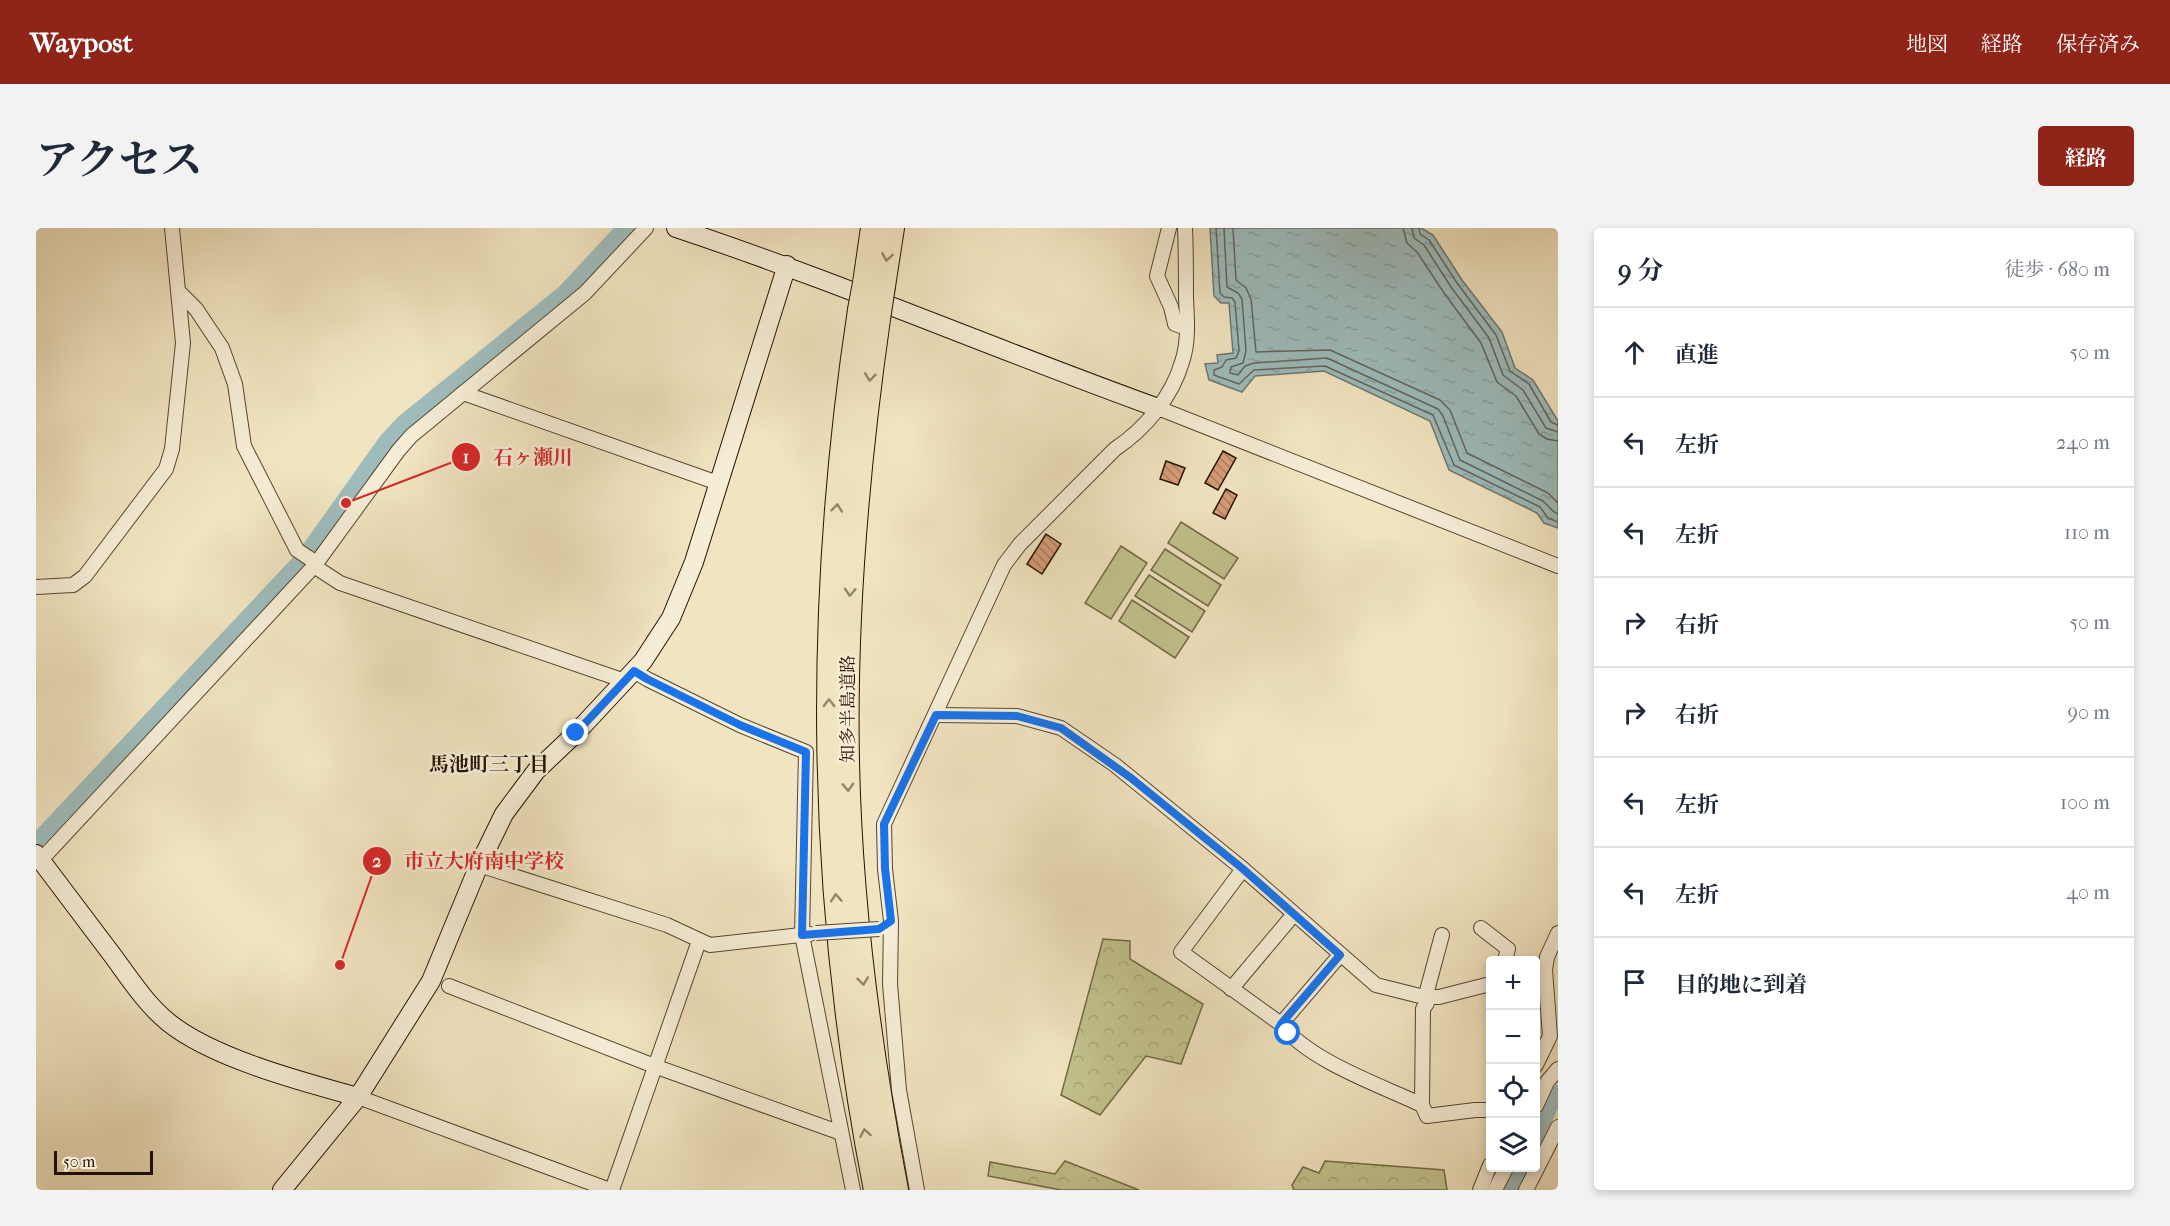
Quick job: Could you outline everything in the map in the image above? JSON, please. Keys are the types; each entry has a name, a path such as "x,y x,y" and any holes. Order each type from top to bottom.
{"highway":[{"name":"知多半島道路","path":"873,228 874,284"},
{"name":"知多半島道路","path":"876,1190 865,1131 840,952 828,761 829,633 835,528 848,404 874,284 892,228"},
{"name":"知多半島道路","path":"869,315 866,409 854,528 848,633 847,761 851,861 858,949 882,1116 896,1190"}],"street":[{"path":"36,587 73,585 85,576 166,469 172,449 183,343 172,228"},
{"path":"646,228 585,293 411,436 309,559 38,857 143,996 168,1022 201,1043 250,1063 358,1097 611,1190 657,1067 699,941"},
{"path":"676,228 787,265 894,309 1158,408 1558,566"},
{"path":"1169,228 1157,276 1172,307 1175,324 1187,328"},
{"path":"917,1190 899,1090 885,925 884,824 1004,565 1020,544 1115,449 1133,437 1158,408 1175,380 1182,363 1187,328 1185,228"},
{"path":"282,1190 358,1097 431,981 479,865 504,814 519,791 630,676 660,636 680,599 694,562 787,265"},
{"path":"178,291 196,309 222,348 235,384 244,446 297,550 340,583 630,676 647,679 740,725 806,752 809,934 841,1133 853,1190"},
{"path":"463,393 718,483"},
{"path":"936,715 1017,716 1061,728 1115,765 1243,869 1376,986 1439,998 1486,985"},
{"path":"479,865 667,925 710,945 885,925"},
{"path":"1243,869 1181,952 1281,1024 1288,1033 1315,1055 1422,1105"},
{"path":"1231,989 1294,914"},
{"path":"1480,928 1508,949 1506,956"},
{"path":"1536,1064 1550,1036 1545,970 1547,957 1558,933"},
{"path":"1442,935 1427,1003 1423,1009 1422,1105 1427,1116 1486,1110"},
{"path":"1281,1024 1340,955"},
{"path":"449,986 657,1067 841,1133"},
{"path":"1540,1097 1547,1082 1558,1069"},
{"path":"1526,1190 1558,1127"},
{"path":"1480,1190 1488,1172"},
{"path":"1495,1190 1504,1172"}],"green space":[{"path":"1181,522 1238,558 1224,579 1168,543"},
{"path":"1121,546 1147,563 1111,619 1085,603"},
{"path":"1165,549 1221,585 1208,606 1151,570"},
{"path":"1149,575 1205,611 1192,632 1135,596"},
{"path":"1132,600 1189,637 1175,658 1119,621"},
{"path":"1103,939 1130,941 1130,959 1203,1004 1181,1064 1146,1056 1100,1115 1061,1095"},
{"path":"1065,1161 1139,1190 1061,1190 988,1176 990,1162 1055,1174"},
{"path":"1325,1161 1444,1170 1447,1190 1294,1190 1292,1185 1303,1167 1319,1173"}],"water":[{"path":"1210,228 1421,228 1433,235 1462,280 1502,332 1515,368 1533,380 1558,421 1558,528 1544,523 1537,513 1449,470 1430,421 1324,371 1255,376 1242,392 1209,380 1205,364 1218,363 1217,355 1233,353 1229,303 1221,303 1214,296"}],"building":[{"path":"1223,451 1236,458 1218,490 1205,483"},
{"path":"1166,461 1185,468 1178,485 1160,479"},
{"path":"1226,489 1237,495 1225,519 1213,513"},
{"path":"1046,534 1061,544 1042,574 1027,564"}],"waterway":[{"path":"36,848 306,561 390,443 407,425 568,295 630,228"},
{"path":"1540,1130 1558,1092"},
{"path":"1511,1190 1520,1172"}],"place":[{"name":"石ヶ瀬川","path":"346,503"},
{"name":"市立大府南中学校","path":"340,965"}],"district":[{"name":"馬池町三丁目","path":"489,764"}],"route":[{"path":"576,733 634,671 740,725 806,752 802,935 879,929 891,921 885,868 884,824 936,715 1017,716 1061,728 1112,762 1243,869 1340,955 1281,1024 1288,1033"}]}
